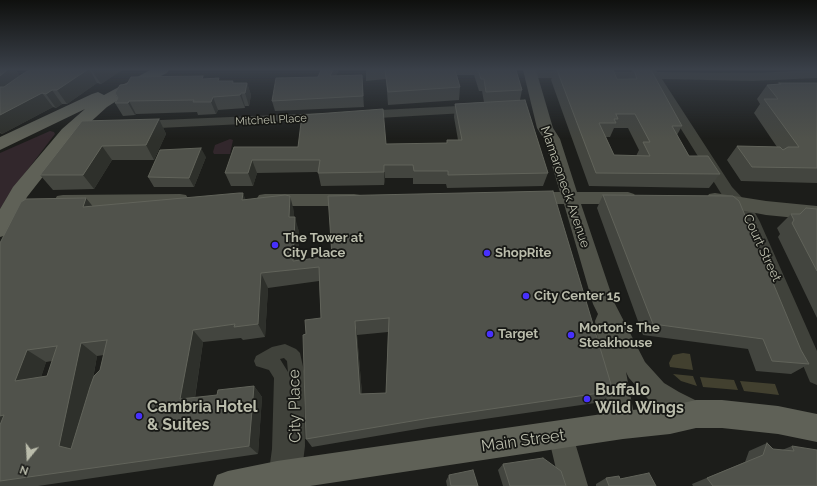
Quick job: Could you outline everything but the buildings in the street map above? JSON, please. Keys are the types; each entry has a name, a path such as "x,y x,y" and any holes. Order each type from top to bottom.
{"main road":[{"path":"20,136 105,93"},
{"path":"0,229 20,192 43,166 66,135 100,104 118,93"},
{"name":"Mamaroneck Avenue","path":"532,93 534,107 552,139 604,304 637,370 656,391 670,401 696,414"},
{"path":"0,144 44,127 76,126"},
{"path":"512,198 642,198"},
{"path":"249,200 368,199"},
{"path":"700,199 714,199 766,208 817,212"},
{"path":"49,203 79,201 195,200"},
{"path":"0,238 26,214"},
{"name":"Mamaroneck Avenue","path":"604,304 623,425"},
{"name":"Main Street","path":"228,486 284,480 623,425 670,420 696,414 722,414 778,420 817,428"},
{"path":"561,435 574,486"}],"street":[{"name":"Court Street","path":"665,93 727,191 752,222 817,375"},
{"path":"350,116 488,109"},
{"name":"Mitchell Place","path":"122,125 335,116"},
{"path":"76,126 94,126"},
{"name":"City Place","path":"285,351 291,354 294,358 296,371 296,446 284,480 281,449 282,377 279,368 272,362 262,361 277,352 285,351"}],"shaded area":[{"path":"50,131 54,132 55,134 9,194 0,209 0,153"},
{"path":"230,139 233,140 230,154 214,154 213,152 215,145"},
{"path":"683,353 690,354 693,370 670,367 669,363 673,355"},
{"path":"673,374 693,376 697,386 681,381"},
{"path":"700,377 734,380 738,390 703,387"},
{"path":"740,381 775,384 779,395 744,391"}],"place":[{"name":"The Tower at City Place","path":"275,245"},
{"name":"ShopRite","path":"487,253"},
{"name":"City Center 15","path":"526,296"},
{"name":"Target","path":"490,334"},
{"name":"Morton's The Steakhouse","path":"571,335"},
{"name":"Buffalo Wild Wings","path":"587,399"},
{"name":"Cambria Hotel & Suites","path":"139,416"}]}
